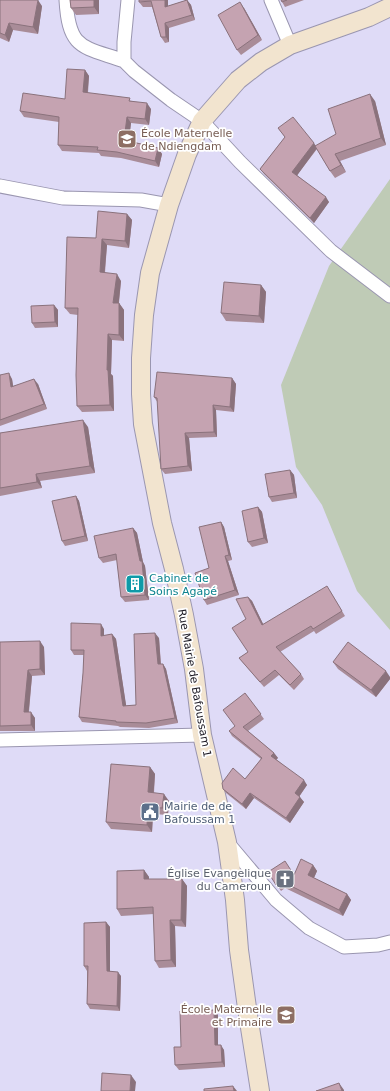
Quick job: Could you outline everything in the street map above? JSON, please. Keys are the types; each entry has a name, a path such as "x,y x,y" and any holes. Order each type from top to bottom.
{"street":[{"path":"66,0 67,19 70,29 79,44 124,61 134,71 171,100 202,122 240,162 331,251 390,296"},
{"path":"124,61 124,42 128,0"},
{"path":"270,0 290,45"},
{"name":"Rue Mairie de Bafoussam 1","path":"260,1091 239,950 235,900 227,842 202,735 194,669 184,615 161,516 143,424 142,358 144,315 150,273 168,205 187,154 202,122 238,80 261,62 290,45 369,17 390,7"},
{"path":"0,186 63,198 141,200 168,205"},
{"path":"0,740 202,735"},
{"path":"227,842 276,900 309,928 344,947 378,945 390,942"}],"green space":[{"path":"390,179 390,630 357,591 322,505 296,467 281,385 329,266"}],"building":[{"path":"0,0 38,0 33,27 9,23 5,35 0,33"},
{"path":"70,0 94,0 94,7 71,8"},
{"path":"139,0 165,0 165,7 187,0 192,15 165,23 166,37 161,37 151,1 139,2"},
{"path":"240,2 258,35 237,50 218,15"},
{"path":"67,69 85,70 83,92 130,98 129,101 147,103 145,119 127,117 124,140 158,148 155,161 117,152 97,150 98,147 58,145 59,117 20,111 23,93 65,99"},
{"path":"370,94 381,138 335,154 341,165 330,171 315,146 336,134 328,109"},
{"path":"293,117 314,143 292,172 326,197 310,218 260,169 285,137 278,128"},
{"path":"98,211 127,214 125,241 102,239 100,272 117,274 113,303 119,303 119,335 108,334 107,370 110,405 77,406 76,375 78,308 65,308 67,237 96,238"},
{"path":"224,282 261,285 259,316 221,313"},
{"path":"54,305 55,322 32,323 31,306"},
{"path":"157,372 232,378 230,407 213,405 214,432 185,433 188,466 161,469 157,398 154,397"},
{"path":"9,373 11,387 34,379 44,404 0,420 0,375"},
{"path":"83,420 90,466 36,474 37,482 0,488 0,433"},
{"path":"290,470 294,493 269,497 265,474"},
{"path":"76,496 85,536 62,541 52,501"},
{"path":"258,507 264,538 248,542 242,511"},
{"path":"221,522 229,555 225,556 235,590 204,600 195,573 209,568 199,527"},
{"path":"133,528 140,561 142,561 145,595 121,597 116,554 99,558 94,536"},
{"path":"327,586 342,611 313,629 311,626 276,647 301,674 290,685 275,670 260,682 239,658 248,652 232,628 246,619 236,599 248,597 262,625"},
{"path":"71,623 101,624 101,636 112,634 123,706 136,705 134,634 155,633 158,664 163,664 175,718 146,723 116,722 79,717 84,650 71,650"},
{"path":"40,641 40,669 28,670 24,712 31,712 31,725 0,726 0,642"},
{"path":"348,642 386,671 371,690 333,662"},
{"path":"245,693 261,714 243,727 274,753 271,756 304,780 295,793 300,797 286,818 250,793 242,804 223,789 222,783 233,768 245,779 262,758 229,731 235,726 223,710"},
{"path":"111,764 150,767 148,792 164,794 162,808 148,807 147,825 106,822"},
{"path":"301,859 313,865 308,875 347,894 339,910 281,881 276,885 268,872 285,861 294,875"},
{"path":"144,870 144,879 182,879 181,920 170,920 171,960 155,961 153,907 117,909 117,871"},
{"path":"106,922 107,971 118,972 117,1006 87,1004 88,966 84,966 84,923"},
{"path":"214,1010 215,1045 221,1045 222,1062 175,1065 174,1047 181,1047 180,1011"},
{"path":"102,1073 131,1075 130,1091 101,1091"},
{"path":"339,1083 342,1091 316,1091"},
{"path":"233,1086 234,1091 204,1091 204,1089"}],"place":[{"name":"École Maternelle de Ndiengdam","path":"127,139"},
{"name":"Cabinet de Soins Agapé","path":"135,584"},
{"name":"Mairie de de Bafoussam 1","path":"150,812"},
{"name":"Église Evangelique du Cameroun","path":"285,879"},
{"name":"École Maternelle et Primaire","path":"286,1015"}]}
